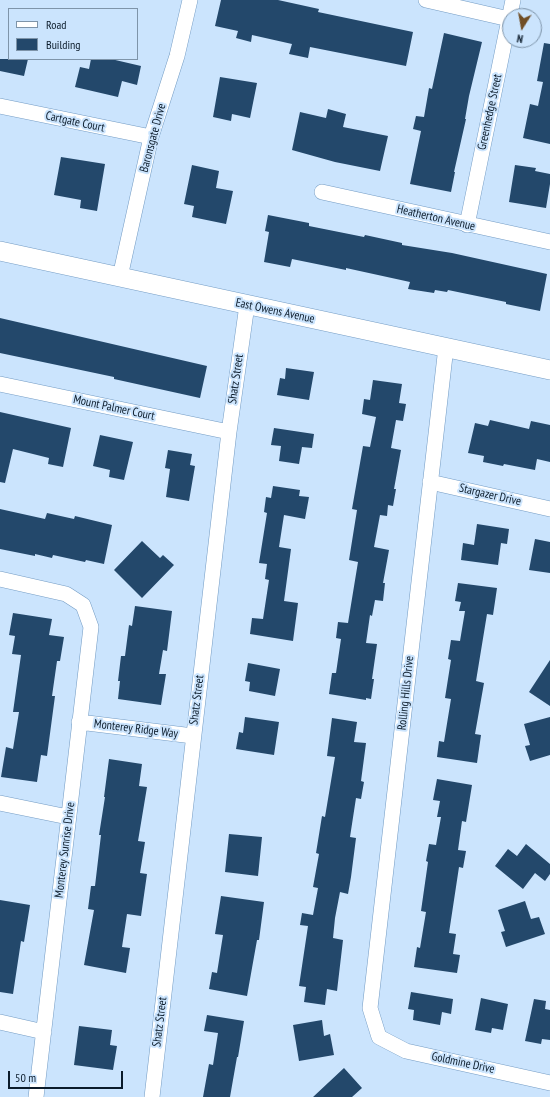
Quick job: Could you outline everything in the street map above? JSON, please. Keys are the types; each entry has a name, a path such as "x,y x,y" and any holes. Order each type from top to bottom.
{"main road":[{"name":"East Owens Avenue","path":"0,251 550,370"}],"street":[{"name":"Baronsgate Drive","path":"120,277 150,137 177,56 190,0"},
{"path":"426,0 502,17"},
{"name":"Greenhedge Street","path":"467,225 503,48"},
{"name":"Cartgate Court","path":"0,106 150,137"},
{"name":"Heatherton Avenue","path":"322,192 550,242"},
{"name":"Shatz Street","path":"152,1097 229,432 247,304"},
{"name":"Rolling Hills Drive","path":"379,1037 370,1008 446,347"},
{"name":"Mount Palmer Court","path":"0,384 229,432"},
{"name":"Stargazer Drive","path":"430,482 550,509"},
{"name":"Monterey Sunrise Drive","path":"0,579 66,594 83,605 91,626 36,1097"},
{"name":"Monterey Ridge Way","path":"79,722 193,736"},
{"path":"0,803 68,817"},
{"path":"0,1022 44,1032"},
{"name":"Goldmine Drive","path":"379,1037 406,1051 550,1082"}],"building":[{"path":"221,0 278,0 319,9 318,12 413,32 406,66 310,47 308,58 289,54 292,44 252,35 251,42 236,38 238,31 215,26"},
{"path":"444,33 482,42 469,96 466,119 451,192 410,184 421,131 413,129 416,116 424,117 429,88 432,89"},
{"path":"544,43 550,44 550,144 523,138 530,104 538,106 543,82 537,81"},
{"path":"0,59 28,60 24,76 0,71"},
{"path":"91,60 115,60 141,66 137,85 122,81 118,97 75,87 80,67 89,69"},
{"path":"220,77 257,83 250,118 232,114 231,121 213,117"},
{"path":"328,109 346,114 343,127 388,136 380,171 335,162 292,150 300,112 326,118"},
{"path":"61,157 105,164 97,211 80,208 81,200 54,195"},
{"path":"192,165 219,171 216,188 233,191 226,224 192,217 194,206 184,204"},
{"path":"515,165 536,168 535,171 550,174 546,208 509,202"},
{"path":"268,215 309,223 309,226 364,237 365,235 402,243 402,245 452,253 547,274 540,311 506,304 506,302 448,290 447,292 435,290 434,293 408,289 410,282 346,268 346,270 292,259 290,267 264,262 269,232 265,231"},
{"path":"0,318 207,366 200,398 114,379 114,377 0,353"},
{"path":"286,368 314,372 309,400 277,395 280,378 285,379"},
{"path":"373,380 402,384 399,403 406,404 403,421 396,420 391,448 401,450 394,489 396,489 393,506 388,505 387,516 380,515 374,547 389,550 383,583 385,583 383,601 375,600 372,616 370,615 366,643 377,644 371,699 366,698 366,700 329,694 332,673 336,673 341,639 336,638 338,622 348,623 358,562 349,560 357,510 352,509 363,446 370,447 376,417 362,414 364,399 370,400"},
{"path":"0,412 71,428 63,467 48,464 49,458 13,449 5,483 0,482"},
{"path":"490,420 529,429 531,421 550,425 550,462 537,459 535,470 504,464 503,466 483,462 484,456 468,453 475,423 488,426"},
{"path":"274,428 314,434 312,448 302,447 299,464 279,461 281,446 271,445"},
{"path":"100,435 133,442 124,480 109,477 110,470 93,466"},
{"path":"168,450 192,454 190,465 195,466 189,501 166,497 170,469 165,468"},
{"path":"273,486 300,490 299,496 309,497 305,519 284,515 279,547 291,549 284,601 298,603 293,641 250,634 252,618 263,619 269,580 265,579 267,564 259,563 267,513 264,512 266,497 271,498"},
{"path":"0,509 45,519 47,513 74,519 75,516 112,525 104,564 86,560 85,562 53,555 52,558 35,554 35,556 0,549"},
{"path":"477,524 509,529 507,544 501,543 498,565 461,560 463,543 474,545"},
{"path":"535,539 550,542 550,573 529,570"},
{"path":"142,541 160,558 163,555 174,565 142,598 114,570"},
{"path":"458,583 497,588 493,615 487,614 476,681 484,683 475,734 481,735 477,763 437,757 439,741 444,742 451,699 445,698 451,660 448,659 451,640 460,641 465,611 459,611 461,602 455,601"},
{"path":"135,606 172,611 167,651 163,650 159,674 166,674 161,705 118,699 120,681 118,681 121,656 125,656 129,625 132,626"},
{"path":"13,613 52,619 49,635 64,637 60,661 57,661 52,696 55,696 47,756 41,755 37,782 1,777 6,747 13,749 19,712 13,712 21,655 12,654 15,636 9,635"},
{"path":"550,660 550,706 529,692"},
{"path":"248,663 280,669 275,696 249,691 250,682 245,681"},
{"path":"245,717 279,722 274,755 236,749 239,732 243,733"},
{"path":"550,717 550,755 530,761 525,746 530,745 524,724"},
{"path":"332,718 357,722 354,742 366,743 361,781 364,782 361,799 356,798 350,837 356,838 348,894 340,892 335,918 333,938 343,940 337,991 327,989 325,1005 304,1002 306,987 299,986 308,926 300,925 302,913 313,915 318,888 313,887 319,854 316,853 322,816 325,817 335,757 327,756"},
{"path":"109,759 142,764 139,786 147,787 138,841 145,842 140,873 147,874 141,916 127,914 122,947 130,948 126,973 84,965 94,910 88,909 91,886 95,886 101,835 99,835"},
{"path":"437,779 472,785 466,822 462,821 458,850 466,851 463,868 459,867 449,933 456,934 453,954 460,955 457,973 414,967 417,947 420,948 426,912 421,911 429,844 436,845 441,817 437,817 440,801 433,800"},
{"path":"229,834 262,837 258,876 225,872"},
{"path":"526,844 550,864 550,874 545,881 535,873 523,889 495,866 508,849 517,856"},
{"path":"221,896 264,902 259,940 257,940 247,996 209,989 212,972 217,973 223,935 215,934"},
{"path":"0,900 30,905 24,942 21,941 13,994 0,992"},
{"path":"525,901 531,919 539,917 545,934 506,947 501,932 505,931 498,910"},
{"path":"411,992 453,999 451,1014 442,1012 440,1025 413,1020 414,1010 408,1009"},
{"path":"481,998 508,1004 503,1030 492,1028 491,1033 475,1030"},
{"path":"534,999 546,1001 545,1009 550,1010 550,1040 542,1039 541,1044 525,1041"},
{"path":"207,1015 244,1021 230,1097 203,1097 209,1064 213,1065 218,1033 204,1031"},
{"path":"322,1020 324,1036 330,1034 334,1055 299,1061 293,1025"},
{"path":"79,1026 112,1030 110,1045 117,1046 113,1070 74,1065"},
{"path":"344,1068 362,1088 352,1097 313,1097"}]}
